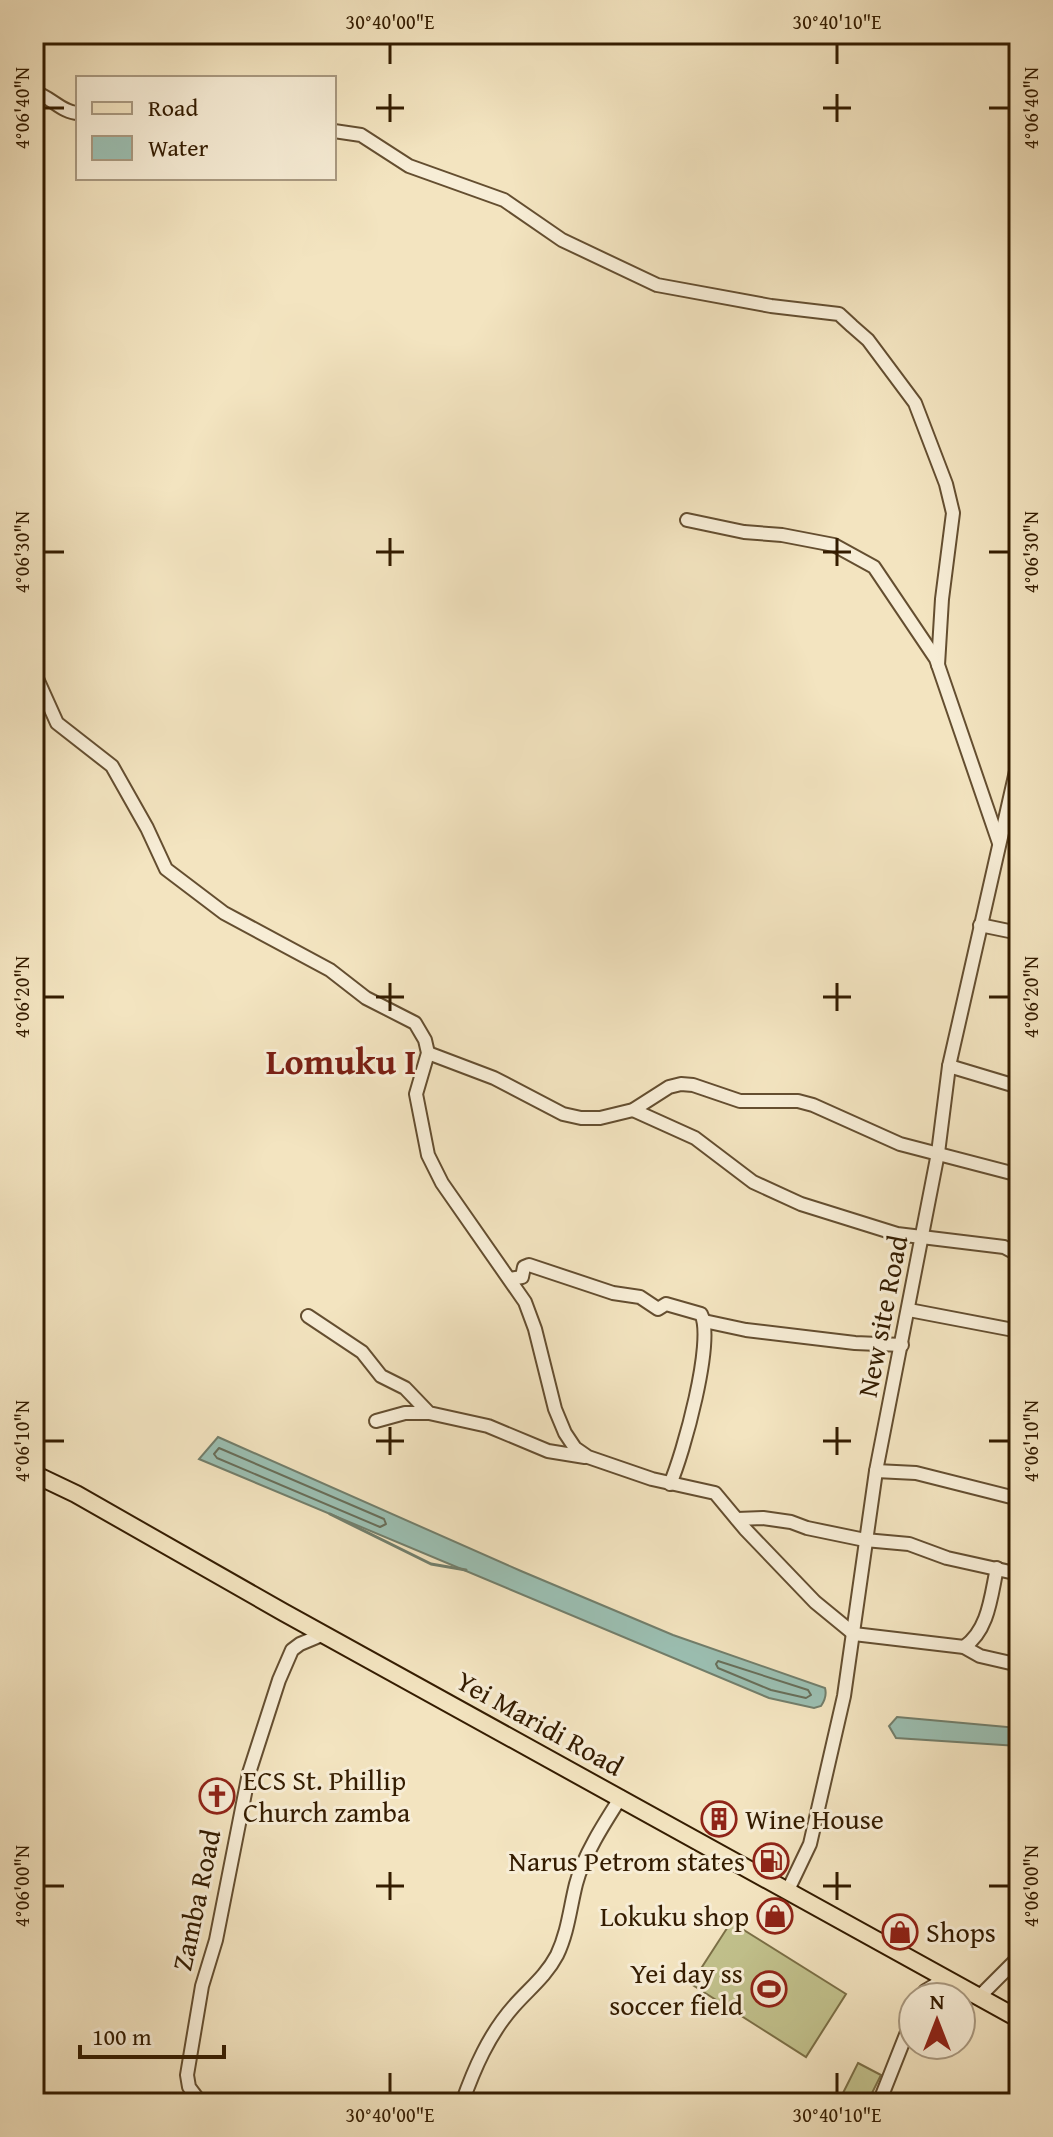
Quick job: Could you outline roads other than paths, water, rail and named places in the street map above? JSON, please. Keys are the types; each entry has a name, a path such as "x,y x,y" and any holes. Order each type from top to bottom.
{"main road":[{"name":"Yei Maridi Road","path":"34,1474 76,1494 1019,2019"}],"street":[{"path":"34,92 76,113"},
{"path":"336,131 361,135 409,166 504,200 562,240 657,285 771,306 839,314 860,333 915,403 946,484 953,513 942,599 938,665"},
{"path":"687,520 834,545 874,567 923,636 938,665 999,843"},
{"path":"34,672 57,723 112,766 166,869 224,913 330,970 366,998 407,1017 421,1032 428,1053 416,1094 428,1155 442,1183 525,1302 555,1409 575,1448 588,1457"},
{"name":"New site Road","path":"788,1890 810,1844 844,1696 876,1471 938,1153 949,1066 1019,758"},
{"path":"980,925 1019,933"},
{"path":"428,1053 494,1078 563,1114 600,1118 633,1110 669,1087 693,1085 740,1101 798,1101 813,1105 845,1117 880,1137 1019,1175"},
{"path":"949,1066 1019,1087"},
{"path":"633,1110 695,1138 753,1182 775,1194 875,1228 922,1238 1004,1247 1019,1255"},
{"path":"510,1279 522,1277 524,1267 529,1265 613,1293 640,1297 658,1309 666,1304 701,1314 704,1321 698,1386 686,1440 670,1484"},
{"path":"909,1310 1019,1331"},
{"path":"308,1316 362,1352 381,1376 405,1388 429,1413"},
{"path":"704,1321 746,1330 855,1343 902,1345"},
{"path":"376,1421 405,1413 429,1413 488,1426 548,1451 588,1457 670,1484 715,1493 815,1602 854,1634 964,1647 980,1656 1019,1665"},
{"path":"876,1471 936,1477 1019,1499"},
{"path":"737,1519 763,1518 791,1522 865,1540 909,1544 947,1558 1019,1574"},
{"path":"964,1647 976,1639 985,1620 997,1568"},
{"name":"Zamba Road","path":"201,2103 189,2087 187,2075 202,1986 216,1940 249,1773 292,1650 324,1634"},
{"path":"462,2103 484,2050 499,2025 535,1986 557,1955 569,1920 577,1881 599,1832 621,1797"},
{"path":"979,1997 1019,1957"},
{"path":"879,2103 897,2057"}],"water":[{"path":"218,1437 673,1635 825,1688 825,1700 821,1706 814,1708 769,1698 199,1459"},
{"path":"897,1717 1019,1728 1019,1746 896,1738 889,1726"}],"waterway":[{"path":"330,1514 431,1564 466,1570"}],"place":[{"name":"ECS St. Phillip Church zamba","path":"217,1796"},
{"name":"Wine House","path":"719,1819"},
{"name":"Narus Petrom states","path":"771,1861"},
{"name":"Lokuku shop","path":"775,1916"},
{"name":"Shops","path":"900,1932"},
{"name":"Yei day ss soccer field","path":"769,1989"}],"district":[{"name":"Lomuku I","path":"341,1061"}]}
